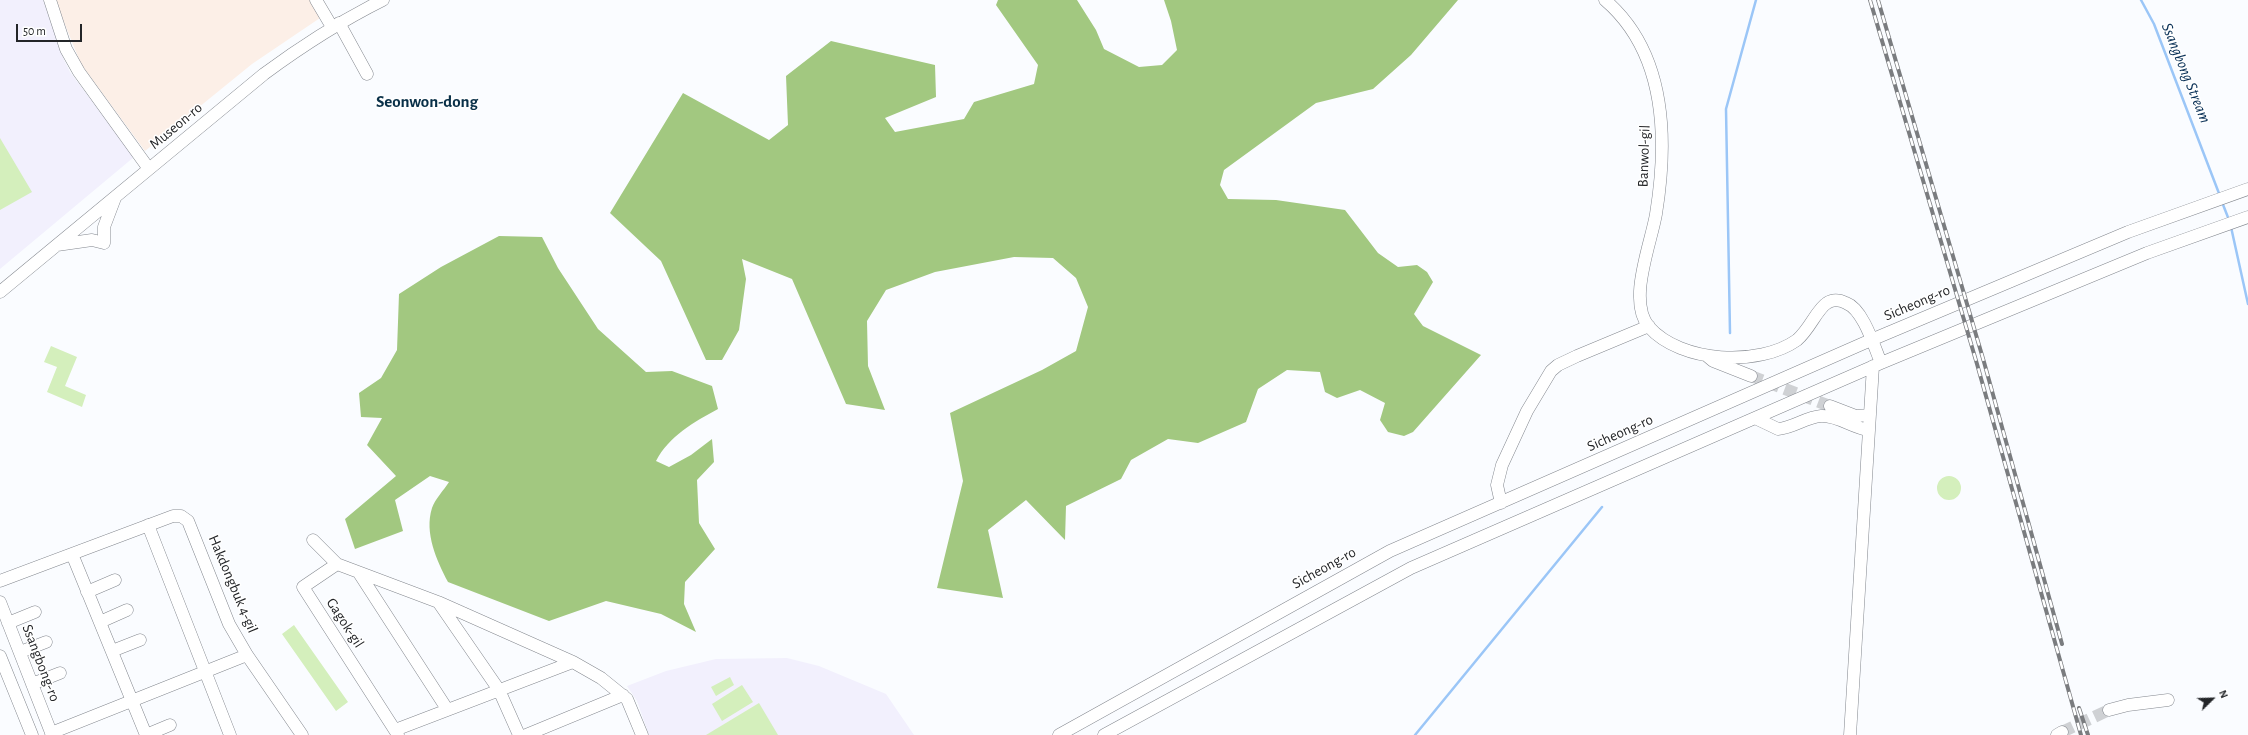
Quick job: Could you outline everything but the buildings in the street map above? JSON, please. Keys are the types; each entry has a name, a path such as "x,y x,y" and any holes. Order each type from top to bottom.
{"street":[{"path":"50,0 66,49 79,72 149,169"},
{"path":"316,0 336,25 367,74"},
{"name":"Museon-ro","path":"0,292 264,74 298,49 336,25 383,0"},
{"name":"Banwol-gil","path":"1605,0 1616,5 1634,34 1648,63 1658,94 1662,121 1659,190 1641,284 1640,306 1649,326 1676,346 1704,354 1742,358 1771,353 1803,334 1822,307 1832,301 1848,303 1860,313 1877,364"},
{"name":"Sicheong-ro","path":"1059,735 1374,558 1870,340 2128,232 2213,200 2247,190"},
{"path":"56,246 96,240 104,242 104,227 115,197"},
{"path":"1104,735 1386,580 1622,481 1754,418 1877,364 2147,253 2221,225 2248,217"},
{"path":"1624,335 1636,324 1640,306"},
{"path":"1501,503 1497,485 1500,471 1527,411 1551,371 1558,365 1624,335 1649,326"},
{"path":"1704,354 1713,361 1750,376"},
{"path":"1850,735 1870,415 1877,364"},
{"path":"1830,406 1856,416 1870,415"},
{"path":"1754,418 1778,428 1814,417 1829,416 1859,429 1869,430"},
{"name":"Hakdongbuk 4-gil","path":"0,581 176,515 187,519 229,624 247,655 302,735"},
{"path":"148,525 230,735"},
{"path":"313,540 337,564 438,602 572,662 601,678 624,695 630,704 642,735"},
{"path":"72,554 146,735 170,725"},
{"name":"Gagok-gil","path":"337,564 303,587 396,732 447,709 572,662"},
{"path":"359,573 447,709"},
{"path":"87,592 115,580"},
{"name":"Ssangbong-ro","path":"0,602 52,734"},
{"path":"438,602 499,690 519,735"},
{"path":"100,622 127,610"},
{"path":"8,623 35,612"},
{"path":"112,651 140,640"},
{"path":"20,652 46,642"},
{"path":"52,734 132,700 247,655"},
{"path":"0,656 32,735"},
{"path":"32,684 60,673"},
{"path":"526,735 624,695"},
{"path":"2109,710 2128,705 2168,700"}],"shaded area":[{"path":"0,0 43,0 64,60 70,72 134,157 0,269"},
{"path":"55,0 311,0 320,18 252,64 145,151 81,64"},
{"path":"787,658 819,666 886,694 914,735 649,735 637,701 627,686 666,671 716,659"}],"green space":[{"path":"998,0 1077,0 1096,30 1104,49 1139,67 1162,65 1177,50 1171,21 1164,0 1458,0 1411,55 1373,89 1316,103 1224,170 1220,185 1228,199 1276,200 1345,210 1378,253 1398,267 1417,265 1427,272 1433,282 1414,314 1423,326 1481,355 1413,432 1404,436 1388,432 1380,420 1385,403 1360,390 1337,398 1325,392 1320,372 1287,370 1258,389 1246,422 1198,443 1168,439 1131,460 1121,479 1066,506 1065,540 1026,500 988,530 1003,598 937,588 963,481 950,413 1042,370 1076,351 1088,307 1076,278 1053,258 1014,257 935,272 886,290 867,321 868,366 885,410 846,404 792,279 742,259 746,279 739,330 722,360 706,360 661,261 610,213 683,93 769,140 788,125 786,76 831,41 935,65 936,97 885,118 895,132 964,119 974,102 1034,84 1038,65 996,5"},
{"path":"0,138 32,192 0,210"},
{"path":"499,236 542,237 558,268 598,329 646,372 672,371 712,386 718,409 683,430 661,452 656,461 669,467 691,455 712,439 714,462 697,480 699,523 715,549 685,582 684,604 696,632 661,614 606,601 549,621 448,582 433,546 430,517 433,505 449,482 430,476 395,500 403,531 355,549 345,519 396,476 367,445 382,418 361,417 359,393 381,378 397,350 399,294 441,267"},
{"path":"51,346 77,357 65,386 86,395 82,407 47,392 57,367 44,362"},
{"path":"1949,476 1954,477 1960,483 1960,493 1954,499 1949,500 1944,499 1938,493 1937,488 1938,483 1944,477"},
{"path":"294,625 348,702 336,711 282,634"},
{"path":"730,677 734,685 716,696 711,687"},
{"path":"742,685 753,702 722,721 712,704"},
{"path":"759,703 778,735 706,735"}],"waterway":[{"path":"1730,333 1726,109 1756,0"},
{"name":"Ssangbong Stream","path":"2141,0 2154,24 2220,196"},
{"path":"2222,202 2229,220"},
{"path":"2231,227 2248,304"},
{"path":"1415,735 1602,507"}],"tunnel":[{"path":"1751,376 1830,406"},
{"path":"2062,732 2109,710"}],"railway":[{"path":"1870,0 1977,364 2081,735"},
{"path":"1878,0 1984,362 2062,644"},
{"path":"2079,708 2088,735"}],"district":[{"name":"Seonwon-dong","path":"427,102"}]}
